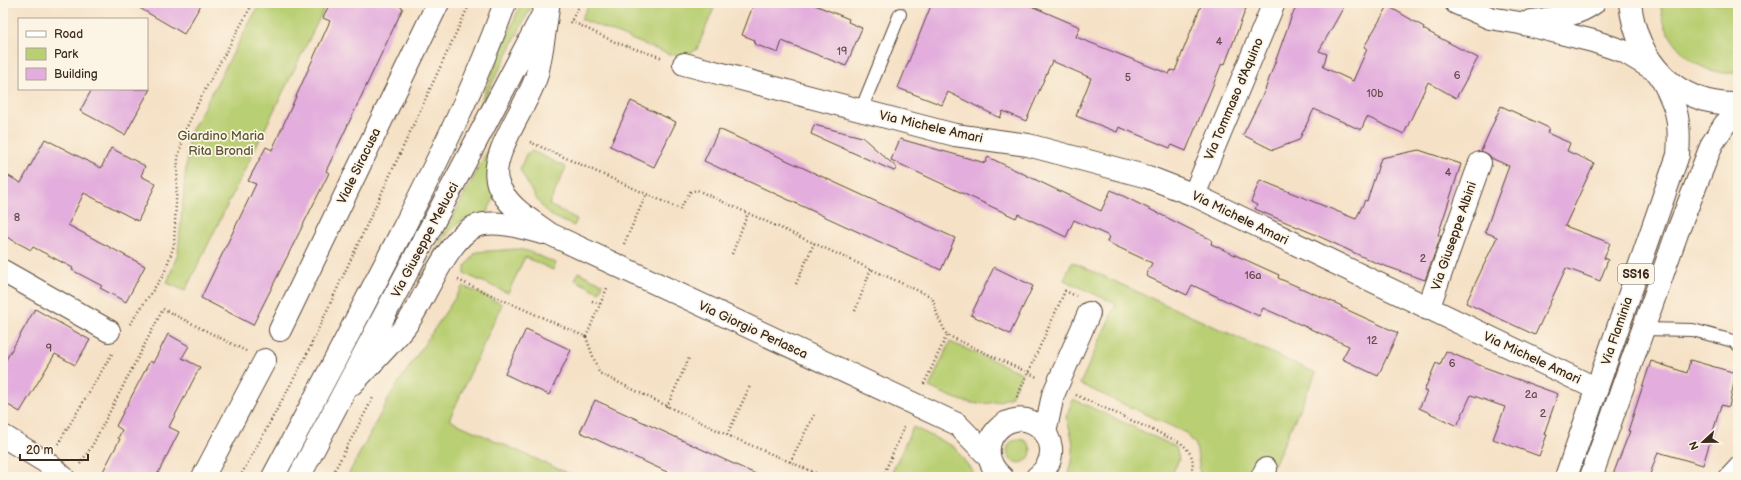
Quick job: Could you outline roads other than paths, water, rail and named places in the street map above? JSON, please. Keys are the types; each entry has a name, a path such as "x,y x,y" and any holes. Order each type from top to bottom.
{"street":[{"name":"Viale Siracusa","path":"280,330 438,3"},
{"name":"Via Giuseppe Melucci","path":"273,477 358,318 451,135 495,32 505,3"},
{"name":"Via Giuseppe Melucci","path":"299,477 549,3"},
{"name":"Via Giorgio Perlasca","path":"549,3 537,76 497,164 497,183 506,199 514,208 550,234 957,424 997,471"},
{"name":"Via Tommaso d'Aquino","path":"1194,195 1274,3"},
{"path":"1456,3 1490,18 1520,23 1623,51 1658,72"},
{"path":"1520,23 1567,16 1586,9 1594,3"},
{"name":"SS16","path":"1630,3 1632,23 1642,49 1658,72 1679,89 1700,98 1724,104 1738,104"},
{"name":"Via Michele Amari","path":"684,64 955,135 1028,145 1148,176 1194,195 1428,309 1597,389"},
{"name":"Via Flaminia","path":"1566,477 1678,155 1680,136 1678,112 1658,72"},
{"name":"Via Flaminia","path":"1591,477 1677,233 1712,144 1725,124 1738,112"},
{"name":"Via Giuseppe Albini","path":"1428,309 1480,163"},
{"name":"Via Giorgio Perlasca","path":"343,394 404,327 460,238 476,226 494,224 508,225 550,234"},
{"path":"3,271 109,331"},
{"name":"Via Giorgio Perlasca","path":"1045,433 1062,394 1090,313"},
{"path":"203,477 265,360"},
{"name":"Via Giorgio Perlasca","path":"957,424 1014,414 1062,394"},
{"name":"Via Giorgio Perlasca","path":"1014,414 1038,425 1050,442 1051,453 1049,463 1043,472 1037,477"},
{"name":"Via Giorgio Perlasca","path":"997,471 989,444 993,434 1014,414"},
{"path":"3,436 46,462 71,471"}],"lane":[{"name":"Via Michele Amari","path":"861,110 900,14"},
{"path":"1643,329 1693,330 1733,341 1738,345"},
{"path":"1725,476 1738,462"}],"park label":[{"name":"Giardino Maria Rita Brondi","path":"221,144"}]}
